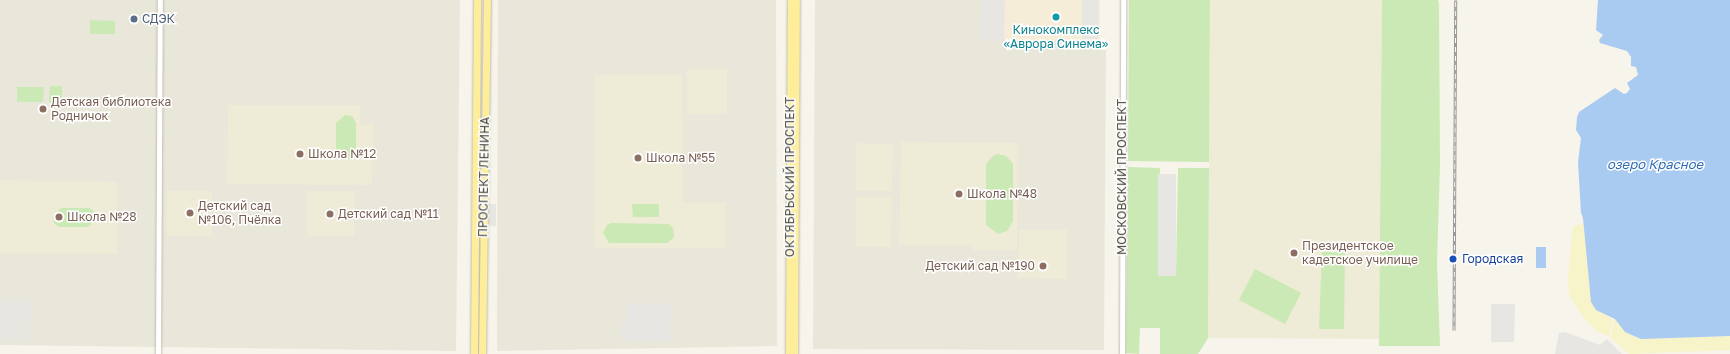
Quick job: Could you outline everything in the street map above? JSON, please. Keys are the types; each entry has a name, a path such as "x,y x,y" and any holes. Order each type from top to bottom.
{"main road":[{"name":"ПРОСПЕКТ ЛЕНИНА","path":"474,354 477,0"},
{"name":"ПРОСПЕКТ ЛЕНИНА","path":"482,354 487,0"},
{"name":"ОКТЯБРЬСКИЙ ПРОСПЕКТ","path":"791,0 794,354"},
{"name":"ОКТЯБРЬСКИЙ ПРОСПЕКТ","path":"789,354 796,0"}],"street":[{"path":"158,354 160,0"},
{"name":"МОСКОВСКИЙ ПРОСПЕКТ","path":"1122,354 1123,0"}],"shaded area":[{"path":"0,0 460,0 456,351 0,345"},
{"path":"498,0 776,0 777,346 497,351"},
{"path":"815,0 981,0 981,40 1106,41 1104,350 813,349"},
{"path":"981,0 1100,0 1100,41 980,40"},
{"path":"981,0 1005,0 1004,41 980,40"},
{"path":"1082,0 1099,0 1098,39 1082,39"},
{"name":"Президентское кадетское училище","path":"1210,0 1382,0 1379,339 1208,338"},
{"path":"687,69 727,69 727,114 687,114"},
{"name":"Школа №55","path":"594,75 682,75 682,202 726,203 725,248 594,248"},
{"name":"Школа №12","path":"228,105 360,105 360,125 374,124 372,185 227,184"},
{"name":"Школа №48","path":"901,142 1018,143 1017,250 972,250 972,245 899,245"},
{"path":"856,143 893,144 892,191 856,191"},
{"path":"1158,174 1176,174 1176,276 1158,276"},
{"name":"Школа №28","path":"0,180 117,182 117,254 0,253"},
{"name":"Детский сад №106, Пчёлка","path":"167,191 212,191 212,236 167,236"},
{"name":"Детский сад №11","path":"307,191 354,191 354,236 307,236"},
{"path":"856,197 892,197 891,247 856,247"},
{"path":"488,204 496,204 496,226 488,226"},
{"name":"Детский сад №190","path":"1019,230 1067,230 1067,279 1018,278"},
{"path":"0,300 32,300 31,340 0,340"},
{"path":"627,303 671,304 670,341 621,340 622,320 627,320"},
{"path":"1491,304 1515,304 1514,342 1491,342"},
{"path":"1565,332 1600,345 1607,339 1622,354 1555,354 1559,333"}],"green space":[{"path":"1129,0 1210,0 1209,162 1128,161"},
{"path":"1382,0 1438,0 1439,4 1440,164 1437,263 1440,346 1379,346"},
{"path":"90,20 115,21 115,34 90,34"},
{"path":"50,86 62,86 62,103 49,103"},
{"path":"17,87 44,87 43,102 17,102"},
{"path":"345,115 352,116 356,123 356,151 348,160 342,160 336,153 336,123"},
{"path":"998,154 1006,156 1013,164 1013,221 1007,231 998,234 986,225 986,164 993,156"},
{"path":"1128,167 1160,168 1158,276 1176,275 1178,168 1209,168 1208,338 1198,354 1160,354 1160,328 1140,328 1139,354 1126,353"},
{"path":"632,204 659,204 659,217 633,217"},
{"path":"61,208 89,208 94,211 96,220 88,227 59,227 54,223 53,217"},
{"path":"611,223 669,224 673,228 674,237 668,243 609,243 603,233 607,225"},
{"path":"1322,252 1345,252 1344,329 1319,329"},
{"path":"1255,269 1301,293 1285,324 1239,300"}],"sand":[{"path":"1584,224 1591,302 1605,315 1613,319 1609,336 1598,332 1585,320 1569,295 1568,275 1573,226"},
{"path":"1615,319 1625,332 1641,339 1730,336 1730,350 1629,354 1610,337"}],"water":[{"name":"озеро Красное","path":"1598,0 1730,0 1730,336 1641,339 1625,332 1615,319 1596,310 1591,302 1583,218 1581,213 1578,162 1581,138 1576,130 1577,117 1579,112 1615,88 1624,94 1627,93 1630,89 1627,83 1638,75 1636,67 1631,66 1631,57 1627,51 1600,43 1599,40 1603,35 1596,30"},
{"path":"1536,247 1546,247 1546,268 1536,268"}],"railway":[{"path":"1454,330 1456,0"}],"place":[{"name":"Кинокомплекс «Аврора Синема»","path":"1056,17"},
{"name":"СДЭК","path":"134,19"},
{"name":"Детская библиотека Родничок","path":"43,109"},
{"name":"Школа №12","path":"300,154"},
{"name":"Школа №55","path":"638,158"},
{"name":"Школа №48","path":"959,194"},
{"name":"Детский сад №106, Пчёлка","path":"190,213"},
{"name":"Детский сад №11","path":"330,214"},
{"name":"Школа №28","path":"59,217"},
{"name":"Президентское кадетское училище","path":"1294,253"},
{"name":"Городская","path":"1453,259"},
{"name":"Детский сад №190","path":"1043,266"}]}
